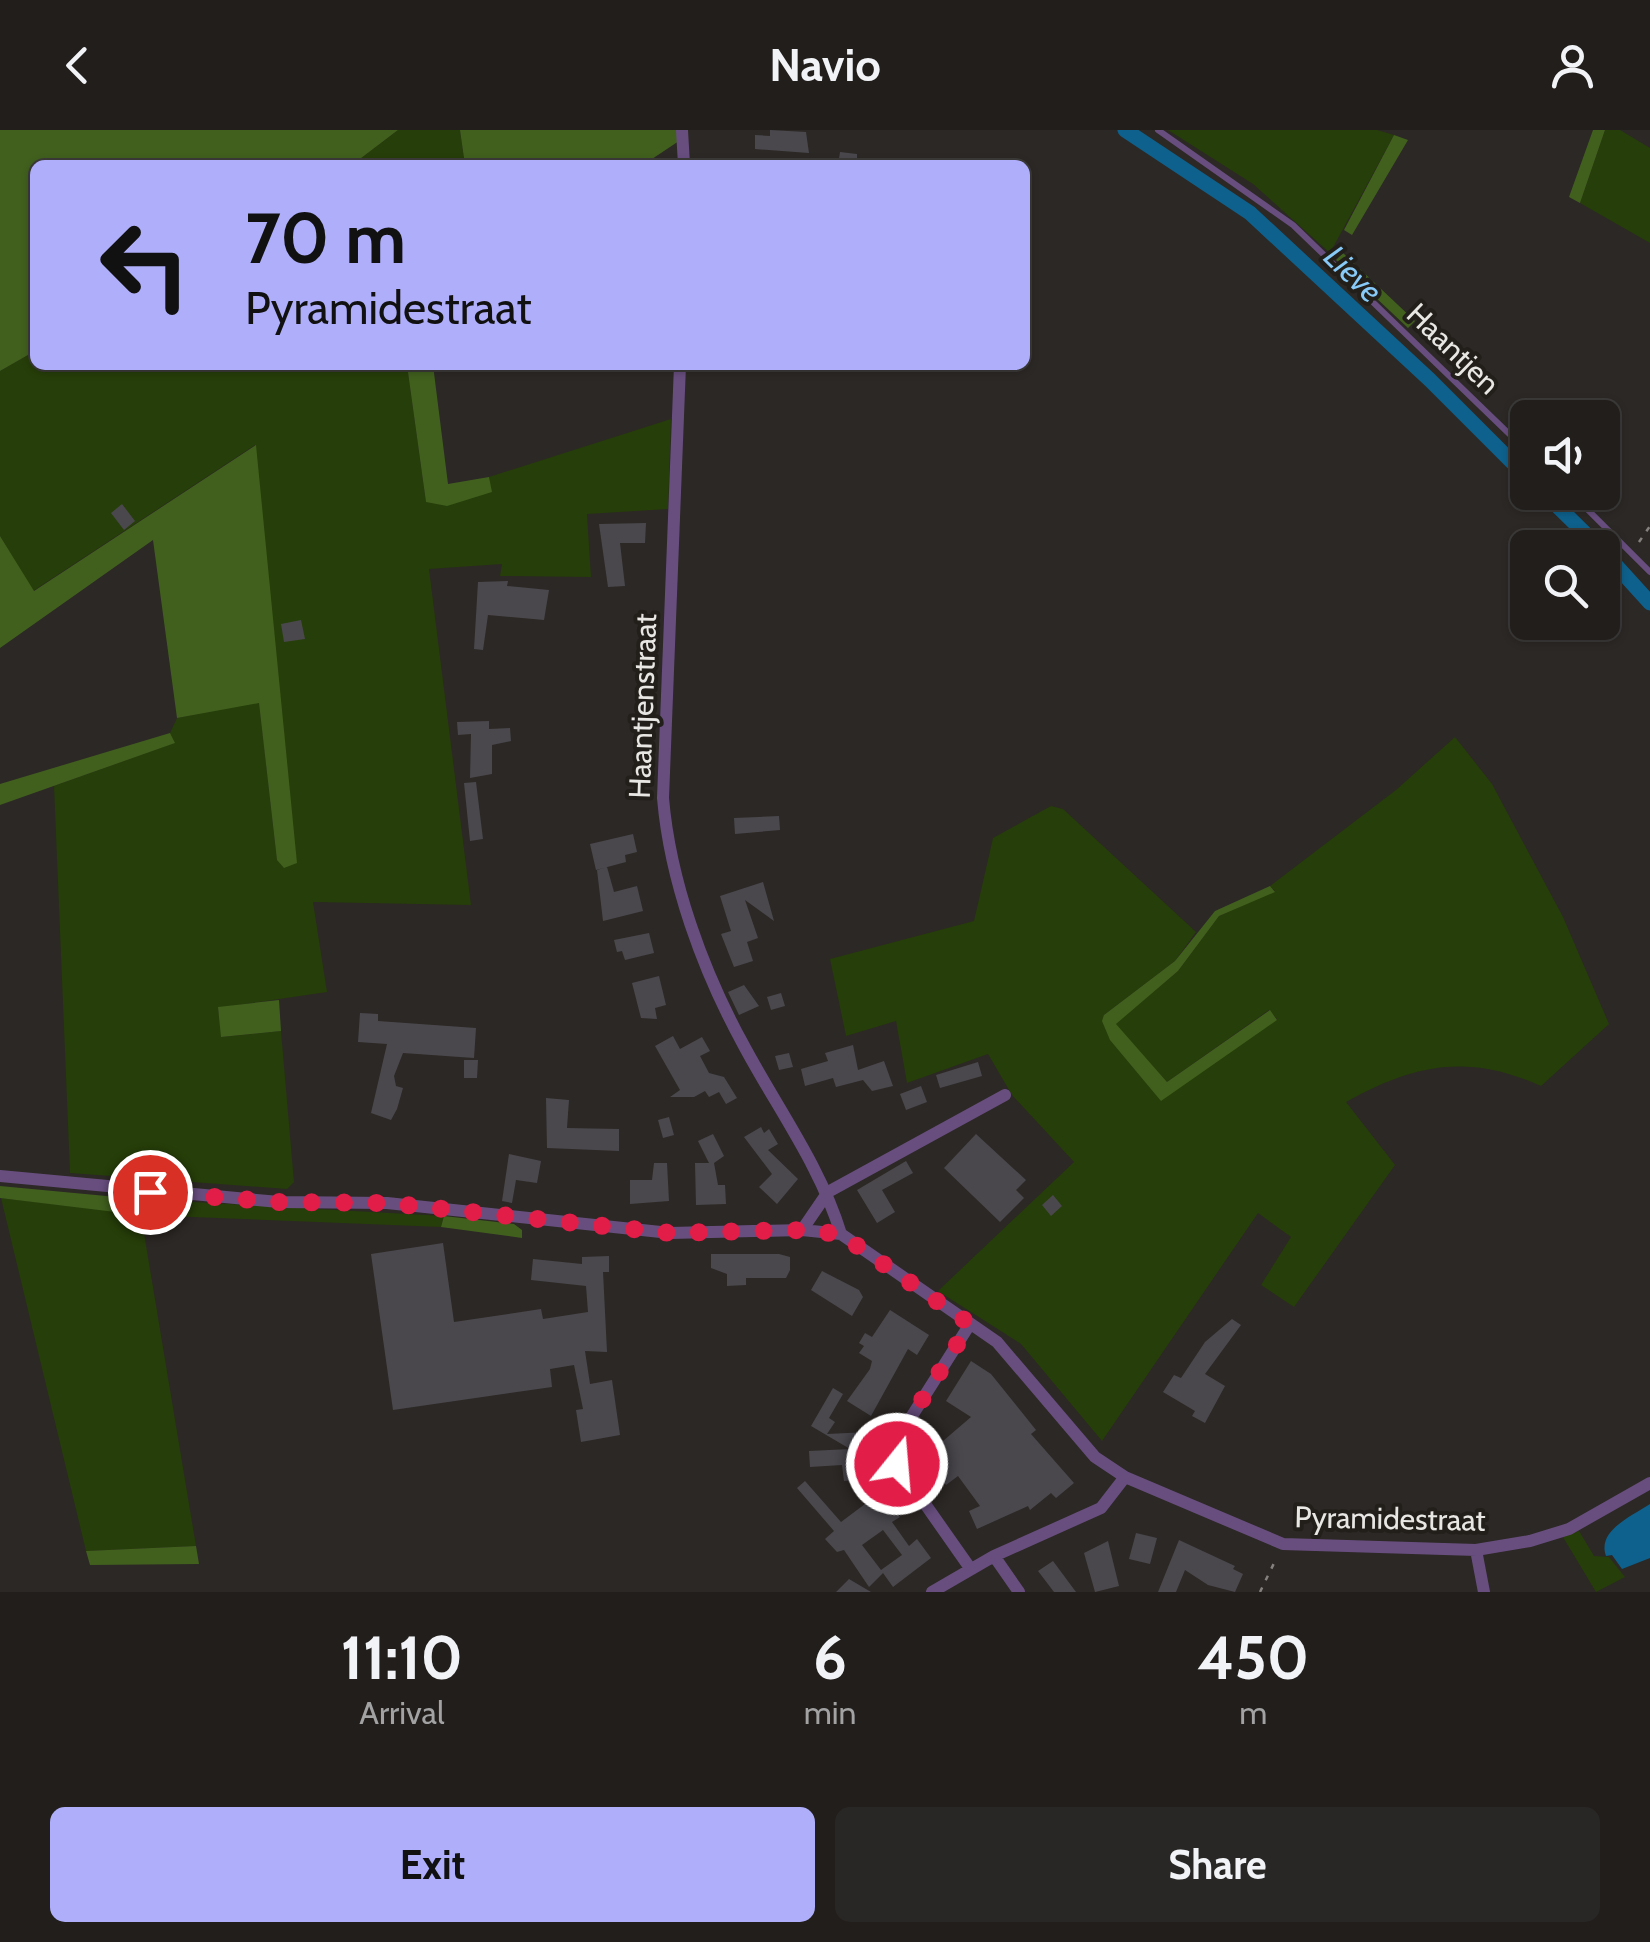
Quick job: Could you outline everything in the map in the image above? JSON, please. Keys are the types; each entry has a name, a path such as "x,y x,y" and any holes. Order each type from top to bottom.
{"street":[{"path":"682,130 684,160"},
{"name":"Haantjenstraat","path":"680,370 662,798 666,832 712,978 740,1040 828,1192 840,1234"},
{"path":"802,1230 828,1192 1005,1095"},
{"name":"Pyramidestraat","path":"0,1176 278,1202 387,1203 670,1233 802,1230 840,1234 997,1342 1095,1457 1125,1477 1283,1544 1476,1550 1569,1529 1650,1483"},
{"path":"970,1324 898,1438 897,1464 970,1568"},
{"path":"932,1592 994,1556 1101,1508 1125,1477"},
{"path":"1476,1550 1484,1592"},
{"path":"994,1556 1019,1592"}],"lane":[{"name":"Haantjen","path":"1158,130 1293,225 1510,435"},
{"path":"1589,510 1650,572"}],"path":[{"path":"1633,552 1650,526"},
{"path":"1260,1592 1283,1544"}],"green space":[{"path":"0,130 398,130 359,160 30,160 30,354 0,371"},
{"path":"398,130 460,130 464,160 359,160"},
{"path":"460,130 678,130 679,141 650,160 464,160"},
{"path":"1168,130 1377,130 1394,135 1330,253 1253,184"},
{"path":"1593,130 1605,130 1580,203 1569,197"},
{"path":"1605,130 1620,130 1650,148 1650,243 1580,203"},
{"path":"1394,135 1408,140 1352,235 1344,230"},
{"path":"1343,253 1415,321 1408,328 1336,260"},
{"path":"30,354 30,370 408,370 426,502 491,492 489,477 671,419 668,509 587,514 591,577 500,576 502,564 429,569 471,905 313,902 327,992 218,1008 222,1037 281,1031 294,1182 287,1189 70,1173 54,786 174,743 170,733 177,718 259,702 277,860 255,445 33,591 0,536 0,371"},
{"path":"408,370 434,370 448,484 489,477 492,492 447,506 426,502"},
{"path":"256,445 297,863 284,868 277,860 259,703 177,718 153,540 0,648 0,536 34,591"},
{"path":"170,733 175,743 0,805 0,784"},
{"path":"1455,737 1492,784 1563,917 1609,1024 1541,1086 1489,1069 1442,1067 1395,1079 1346,1102 1395,1165 1294,1307 1261,1285 1291,1237 1258,1213 1102,1441 1021,1344 938,1291 1074,1162 1012,1095 988,1054 907,1083 896,1021 846,1036 830,959 974,921 993,838 1051,806 1063,809 1196,932 1175,961 1104,1015 1161,1100 1277,1019 1269,1010 1167,1082 1115,1024 1178,971 1219,916 1275,891 1270,886 1396,790"},
{"path":"1270,886 1275,892 1219,916 1178,971 1116,1024 1167,1082 1270,1010 1277,1020 1161,1101 1110,1040 1102,1021 1104,1015 1175,961 1215,911"},
{"path":"279,1000 281,1031 221,1037 218,1007"},
{"path":"0,1186 138,1199 140,1215 0,1198"},
{"path":"1,1198 139,1214 138,1199 444,1216 441,1227 141,1215 196,1546 86,1551"},
{"path":"444,1216 514,1224 522,1230 522,1238 441,1227"},
{"path":"1579,1531 1594,1556 1609,1557 1625,1577 1596,1592 1563,1537"},
{"path":"196,1546 199,1564 90,1565 86,1551"}],"water":[{"path":"1650,1504 1650,1558 1622,1569 1612,1555 1606,1556 1606,1539 1617,1526"}],"building":[{"path":"770,130 806,132 809,153 755,149 755,135 770,136"},
{"path":"840,152 857,154 857,160 839,160"},
{"path":"122,504 135,521 124,530 111,513"},
{"path":"646,523 645,543 620,543 625,586 608,587 599,524"},
{"path":"508,581 507,586 549,590 544,620 488,615 483,650 474,649 478,582"},
{"path":"301,620 305,639 284,642 281,624"},
{"path":"489,721 489,729 510,728 511,741 492,745 492,774 470,778 471,734 458,735 457,722"},
{"path":"476,782 483,839 470,841 464,783"},
{"path":"779,816 780,830 735,834 734,818"},
{"path":"633,834 637,852 625,855 626,862 596,870 590,844"},
{"path":"607,867 614,892 637,886 643,911 603,921 597,870"},
{"path":"763,882 774,921 745,900 758,938 747,942 753,961 734,967 721,934 731,931 720,896"},
{"path":"649,933 654,953 625,960 622,951 617,952 614,940"},
{"path":"659,976 666,1005 655,1008 657,1019 641,1018 632,983"},
{"path":"744,985 759,1006 739,1015 728,992"},
{"path":"781,993 785,1006 771,1010 767,997"},
{"path":"360,1013 378,1014 378,1021 476,1028 474,1058 403,1053 394,1076 396,1086 403,1088 397,1109 391,1120 371,1113 387,1044 358,1042"},
{"path":"673,1036 680,1049 702,1037 710,1051 700,1056 709,1073 724,1077 737,1098 726,1104 719,1092 709,1097 705,1091 694,1097 670,1097 680,1090 655,1046"},
{"path":"853,1045 858,1070 884,1061 893,1086 872,1091 863,1080 836,1087 833,1078 805,1086 801,1069 828,1061 825,1053"},
{"path":"789,1053 793,1067 779,1070 775,1056"},
{"path":"464,1060 478,1060 477,1078 464,1078"},
{"path":"978,1062 982,1076 940,1088 936,1075"},
{"path":"921,1086 927,1102 906,1110 900,1094"},
{"path":"546,1098 569,1100 567,1128 619,1129 619,1151 547,1148"},
{"path":"669,1117 674,1135 663,1138 658,1120"},
{"path":"761,1127 764,1133 769,1129 778,1144 768,1150 798,1179 777,1204 759,1187 772,1174 744,1137"},
{"path":"713,1134 724,1156 714,1163 718,1185 725,1185 726,1204 696,1205 695,1163 709,1163 698,1141"},
{"path":"976,1134 1026,1180 1016,1190 1024,1198 1000,1222 944,1168"},
{"path":"509,1154 541,1161 537,1183 516,1180 512,1203 502,1201"},
{"path":"906,1161 913,1173 882,1190 895,1212 877,1223 857,1190"},
{"path":"654,1163 667,1163 669,1201 630,1204 630,1180 652,1180"},
{"path":"1053,1195 1062,1206 1051,1216 1042,1205"},
{"path":"443,1243 454,1322 541,1309 543,1319 588,1312 586,1286 531,1280 533,1259 582,1264 582,1257 609,1256 609,1272 603,1272 607,1352 585,1351 590,1384 612,1380 620,1435 581,1442 576,1410 583,1409 574,1365 550,1369 552,1387 393,1410 371,1254"},
{"path":"711,1254 779,1254 790,1257 790,1270 786,1278 746,1278 746,1285 727,1286 727,1274 711,1268"},
{"path":"822,1271 859,1290 863,1297 852,1316 811,1290"},
{"path":"890,1310 929,1335 917,1355 908,1349 871,1416 847,1401 872,1361 859,1353 864,1346 859,1343 865,1333 872,1337"},
{"path":"1232,1319 1241,1325 1205,1374 1225,1386 1205,1423 1192,1416 1195,1411 1163,1392 1174,1375 1181,1378 1205,1342"},
{"path":"971,1361 991,1374 1036,1430 1031,1434 1074,1483 1056,1498 1051,1493 1030,1510 1028,1506 977,1529 969,1511 980,1506 958,1476 946,1485 918,1447 937,1433 943,1441 971,1417 946,1401"},
{"path":"833,1388 843,1394 829,1418 835,1422 827,1434 868,1432 871,1479 844,1481 842,1465 810,1467 809,1451 850,1449 811,1426"},
{"path":"805,1481 841,1522 881,1492 900,1517 892,1522 909,1546 917,1539 931,1558 893,1587 883,1573 869,1587 844,1550 837,1552 825,1539 834,1531 797,1488","holes":["883,1530 902,1555 881,1570 862,1545"]},
{"path":"1136,1533 1157,1538 1150,1564 1129,1559"},
{"path":"1179,1540 1235,1566 1233,1569 1243,1574 1235,1592 1208,1585 1185,1570 1176,1592 1158,1592"},
{"path":"1108,1541 1119,1586 1095,1592 1084,1553"},
{"path":"1053,1561 1076,1592 1054,1592 1038,1571"},
{"path":"849,1579 871,1592 836,1592"}],"waterway":[{"name":"Lieve","path":"1125,130 1250,213 1510,460"},
{"name":"Lieve","path":"1561,510 1582,530"},
{"name":"Lieve","path":"1620,570 1650,603"}],"route":[{"path":"150,1192 278,1202 387,1203 670,1233 802,1230 840,1234 970,1324 898,1438 897,1464"}]}
